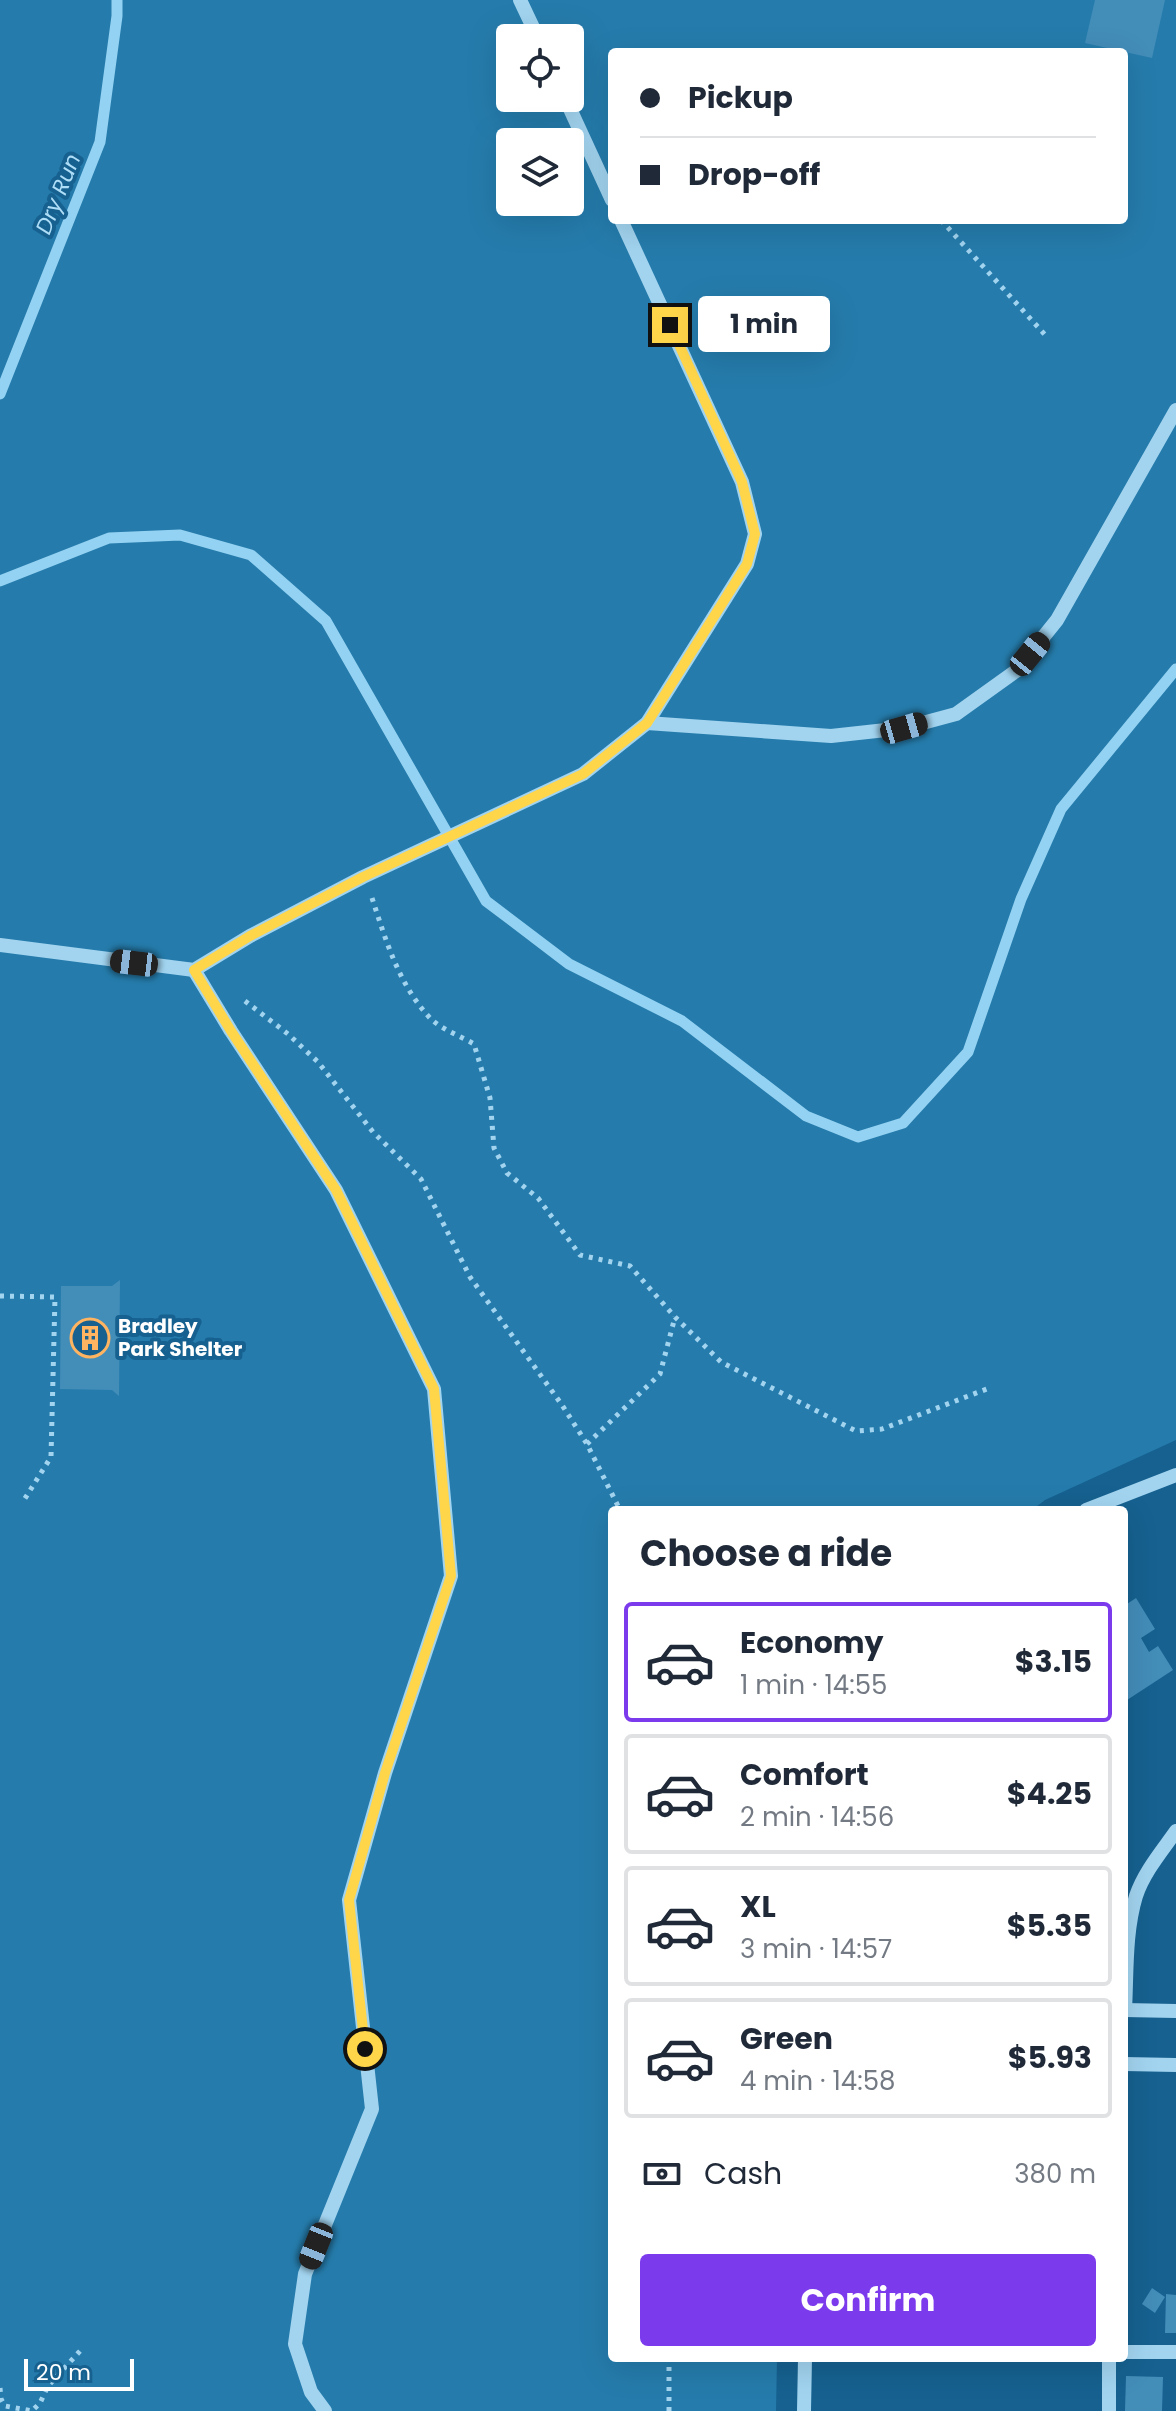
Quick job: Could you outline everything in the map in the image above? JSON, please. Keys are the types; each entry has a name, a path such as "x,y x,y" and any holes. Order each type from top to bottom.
{"street":[{"path":"520,0 531,24"},
{"path":"571,112 608,191"},
{"path":"0,945 194,970 250,936 363,877 583,774 647,723 747,564 755,534 742,482 623,224"},
{"path":"647,723 831,736 904,728 956,714 1016,671 1057,620 1176,410"},
{"path":"194,970 336,1190 434,1389 451,1576 385,1773 349,1900 372,2109 305,2274 295,2344 311,2392 325,2411"},
{"path":"1096,1506 1176,1475"},
{"path":"1128,1934 1136,1895 1176,1831"},
{"path":"1128,2010 1176,2011"},
{"path":"1128,2064 1176,2065"},
{"path":"1128,2352 1176,2352"},
{"path":"804,2411 805,2362"},
{"path":"1109,2362 1109,2411"}],"path":[{"path":"945,224 1047,337"},
{"path":"372,897 391,956 410,992 432,1020 474,1044 490,1098 494,1148 507,1173 538,1198 580,1255 630,1266 675,1317 721,1362 856,1431 882,1429 992,1387"},
{"path":"241,998 318,1062 373,1132 421,1179 470,1277 529,1356 587,1444 618,1506"},
{"path":"0,1296 55,1297 51,1457 24,1500"},
{"path":"587,1444 660,1374 675,1317"},
{"path":"0,2388 5,2406 32,2411 40,2403 48,2386 80,2351"},
{"path":"669,2362 669,2411"}],"shaded area":[{"path":"0,0 1176,0 1176,1440 1037,1506 608,1506 608,2362 777,2362 776,2411 0,2411"}],"building":[{"path":"1095,0 1165,0 1152,58 1128,53 1128,48 1085,43"},
{"name":"Bradley Park Shelter","path":"120,1280 119,1396 112,1390 60,1389 61,1286 112,1286"},
{"path":"1136,1598 1155,1629 1141,1638 1149,1652 1158,1646 1173,1670 1128,1699 1128,1603"},
{"path":"1152,2288 1165,2297 1155,2313 1142,2304"},
{"path":"1166,2294 1176,2295 1176,2333 1165,2333"},
{"path":"1126,2376 1163,2377 1162,2411 1125,2411"}],"waterway":[{"name":"Dry Run","path":"0,394 100,142 117,0"},
{"path":"0,581 109,538 180,535 251,555 326,621 486,901 569,964 682,1021 806,1116 858,1137 903,1123 968,1052 1021,899 1061,809 1176,669"}],"place":[{"name":"Bradley Park Shelter","path":"90,1338"}],"route":[{"path":"365,2049 349,1900 385,1773 451,1576 434,1389 336,1190 194,970 250,936 363,877 583,774 647,723 747,564 755,534 742,482 670,325"}]}
